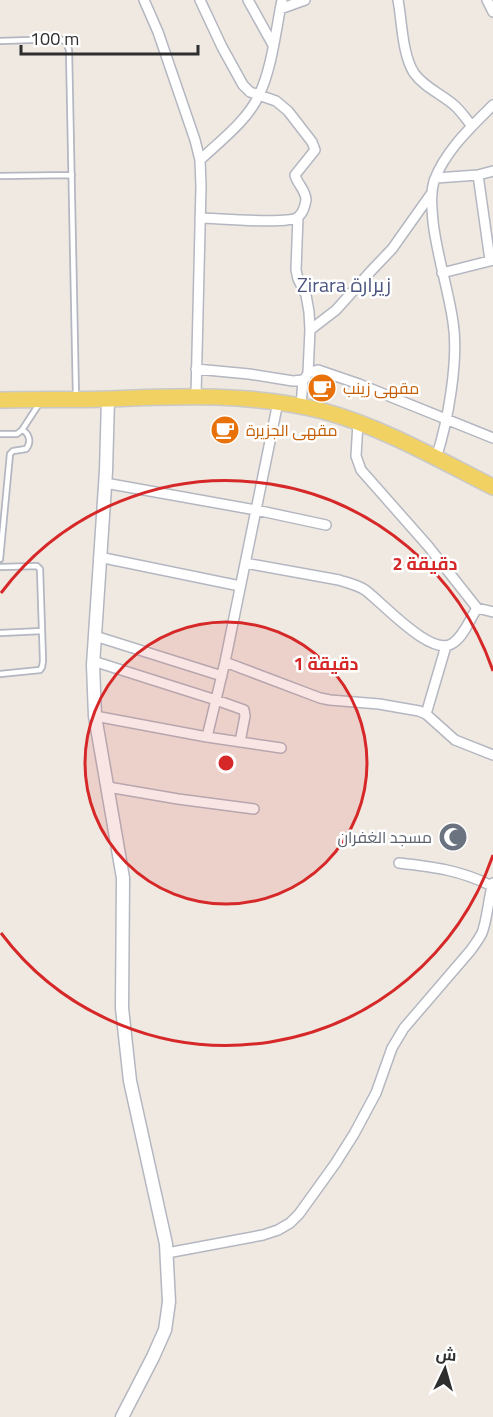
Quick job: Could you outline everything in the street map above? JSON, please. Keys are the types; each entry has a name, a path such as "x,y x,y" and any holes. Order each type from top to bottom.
{"main road":[{"path":"0,400 196,396 251,399 301,406 358,423 493,487"}],"street":[{"path":"144,0 158,32 200,160 196,396"},
{"path":"200,0 243,85 250,92 276,101 288,111 314,144 314,153 295,175 306,199 298,217 292,220 274,221 200,218"},
{"path":"248,0 273,45"},
{"path":"200,160 242,120 259,95 265,81 281,5 305,0"},
{"path":"398,0 405,47 415,74 455,106 472,126"},
{"path":"488,0 493,12"},
{"path":"436,458 446,419 455,344 435,234 432,193 436,178 447,156 493,105"},
{"path":"436,178 478,176 493,171"},
{"path":"442,273 491,260 478,176"},
{"path":"310,330 336,310 392,249 432,193"},
{"path":"298,217 297,270 298,279 306,295 310,330 301,406"},
{"path":"196,369 292,381 314,370 325,372 493,438"},
{"path":"108,399 105,483 94,636 95,716 123,878 122,1008 130,1081 166,1244 169,1302 165,1330 122,1417"},
{"path":"207,737 225,662 278,402"},
{"path":"358,423 356,456 361,470 428,546 477,608 493,612"},
{"path":"105,483 326,525"},
{"path":"99,557 240,586"},
{"path":"245,563 339,580 365,589 414,633 439,645 453,644 477,608"},
{"path":"94,636 222,676"},
{"path":"426,714 446,646"},
{"path":"93,661 244,710 240,742"},
{"path":"225,662 320,698 419,711 426,714 455,740 493,755"},
{"path":"95,716 281,748"},
{"path":"108,786 178,799 254,809"},
{"path":"167,1252 263,1235 278,1230 299,1214 354,1134 376,1093 399,1035 489,926 493,885 451,870 399,862"}],"lane":[{"path":"0,41 60,39 66,42 69,50 76,399"},
{"path":"0,176 72,175"},
{"path":"0,434 17,434 42,399"},
{"path":"0,559 10,454 13,451 26,449 28,446 29,436 27,432 21,430"},
{"path":"0,567 32,566 40,569 43,661 40,670 0,674"},
{"path":"0,633 42,632"}],"place":[{"name":"مقهى زينب","path":"322,388"},
{"name":"مقهى الجزيرة","path":"225,430"},
{"name":"مسجد الغفران","path":"453,837"}],"district":[{"name":"Zirara زيرارة","path":"344,285"}]}
